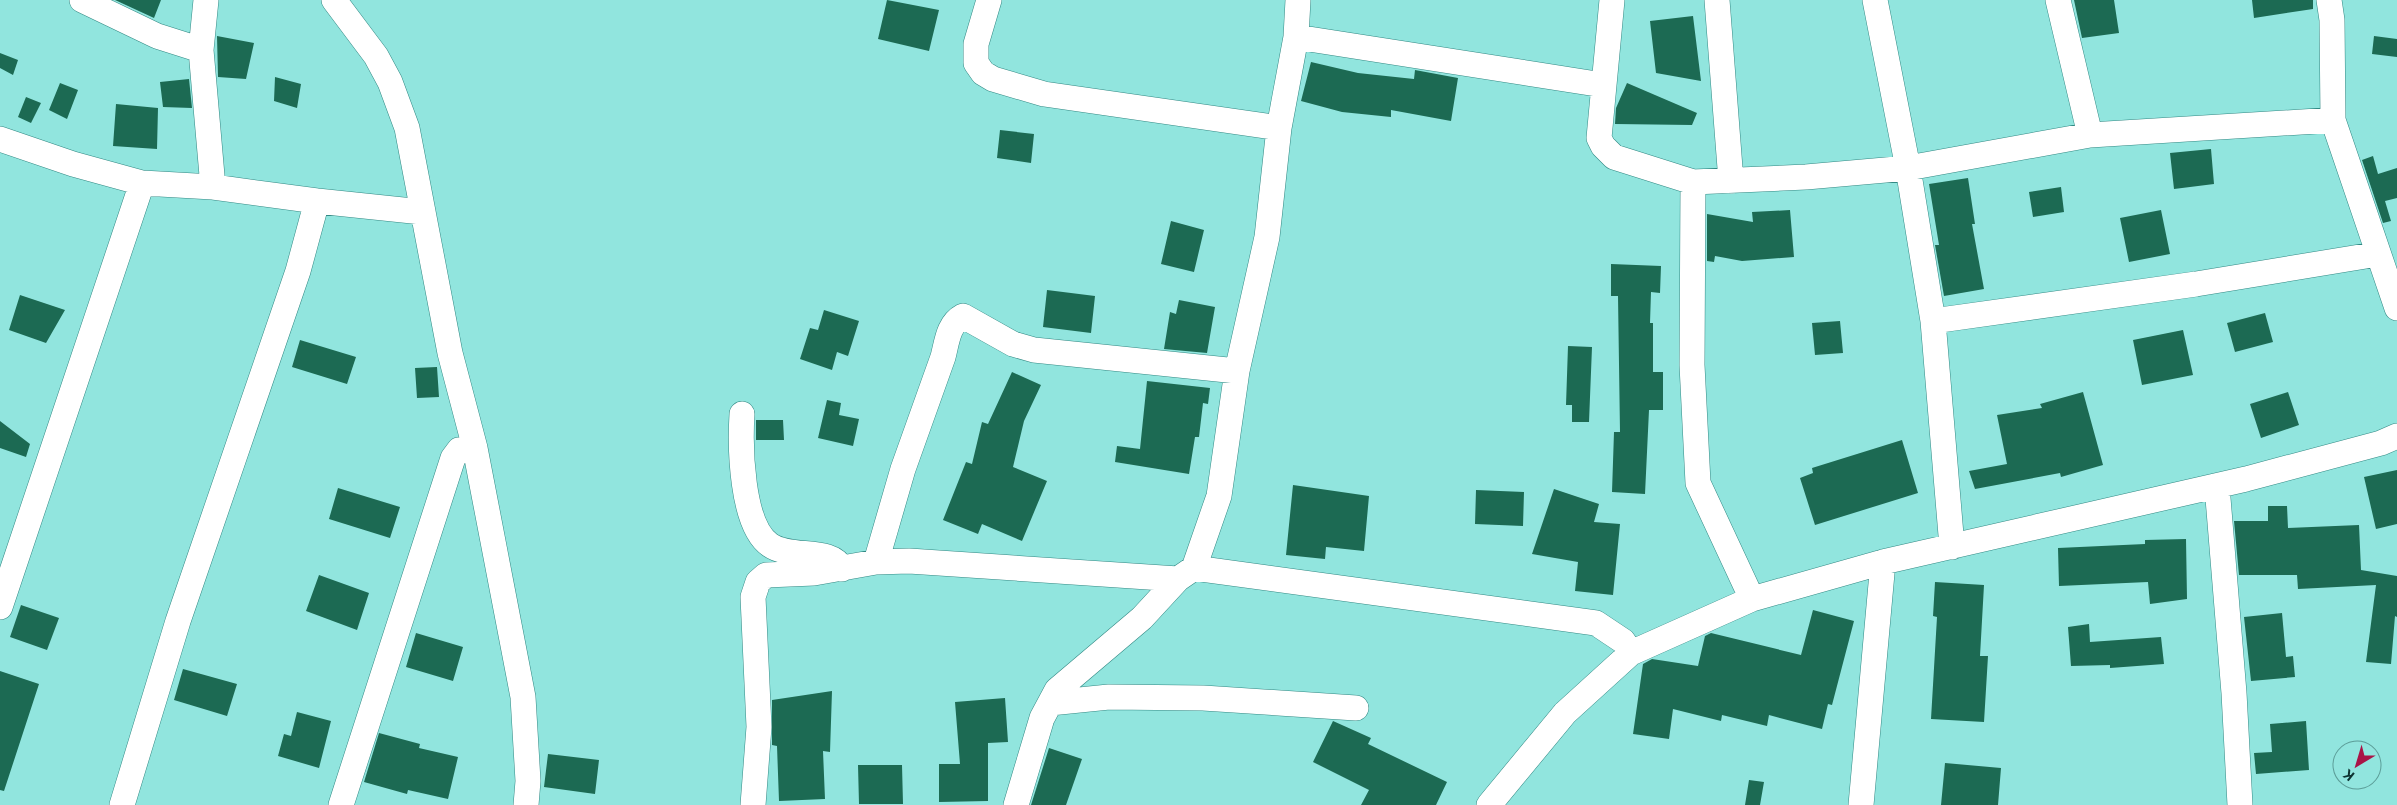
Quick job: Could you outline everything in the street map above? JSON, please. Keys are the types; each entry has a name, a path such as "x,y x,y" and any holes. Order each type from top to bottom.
{"street":[{"path":"82,0 157,36 201,50"},
{"path":"206,0 201,50 213,187"},
{"path":"334,0 376,56 396,97 413,151 422,212 450,353 475,448 523,697 528,781 526,805"},
{"path":"989,0 976,44 976,63 983,74 993,79 1044,94 1279,128"},
{"path":"1016,805 1042,718 1057,690 1142,618 1186,574 1219,496 1237,371 1267,237 1279,128 1296,37 1298,0"},
{"path":"1627,0 1612,0 1599,138 1609,153 1620,160 1693,182 1806,177 1908,168 2090,135 2333,120"},
{"path":"1717,0 1732,181"},
{"path":"1875,0 1908,168 1933,321 1952,547"},
{"path":"2058,0 2090,135"},
{"path":"2329,0 2332,20 2333,120 2397,308"},
{"path":"1296,37 1603,85"},
{"path":"0,139 73,164 142,182 213,187 317,202 422,212"},
{"path":"0,607 142,182"},
{"path":"1693,182 1692,365 1698,482 1752,599"},
{"path":"122,805 178,621 298,271 317,202"},
{"path":"1933,321 2196,284 2378,254"},
{"path":"876,562 884,530 943,357 949,331 954,323 963,316 1013,344 1034,350 1237,371"},
{"path":"742,414 741,462 744,485 759,533 769,545 784,552 800,555 823,554 831,557 842,569"},
{"path":"1489,805 1565,713 1632,653 1752,599 1883,562 2217,486 2381,443 2397,436"},
{"path":"342,805 453,458 460,450 475,448"},
{"path":"2217,486 2234,692 2240,805"},
{"path":"753,805 758,727 753,597 755,588 766,575 842,569 876,562 909,561 1186,574 1596,623 1623,640 1632,653"},
{"path":"1861,805 1883,562"},
{"path":"1050,703 1109,697 1203,698 1356,708"}],"building":[{"path":"115,0 161,0 154,18"},
{"path":"887,0 939,10 929,51 878,39"},
{"path":"2074,0 2114,0 2119,33 2082,38"},
{"path":"2252,0 2313,0 2313,9 2254,18"},
{"path":"1693,16 1701,81 1656,73 1650,21"},
{"path":"217,36 254,43 246,79 218,77"},
{"path":"2374,36 2397,39 2397,57 2372,54"},
{"path":"0,53 18,60 13,75 0,68"},
{"path":"1311,62 1358,73 1414,79 1415,70 1458,78 1451,121 1391,110 1391,117 1342,112 1301,101"},
{"path":"275,77 301,84 297,108 274,101"},
{"path":"189,79 192,108 163,107 160,82"},
{"path":"60,83 78,90 67,119 49,110"},
{"path":"1627,83 1697,113 1692,125 1615,124 1616,108"},
{"path":"26,97 41,103 31,123 18,117"},
{"path":"116,104 158,108 157,149 113,146"},
{"path":"1000,130 1034,134 1031,163 997,158"},
{"path":"2211,149 2214,184 2174,189 2170,153"},
{"path":"2373,156 2378,174 2397,168 2397,198 2385,201 2391,221 2383,223 2362,160"},
{"path":"1968,178 1975,224 1972,224 1984,289 1944,296 1935,245 1939,245 1929,184"},
{"path":"2061,187 2064,212 2033,217 2029,192"},
{"path":"1790,210 1794,257 1742,261 1715,256 1714,262 1707,261 1707,214 1753,222 1752,212"},
{"path":"2161,210 2170,254 2129,262 2120,218"},
{"path":"1171,221 1204,230 1194,272 1161,264"},
{"path":"1611,264 1661,266 1660,293 1651,292 1650,323 1653,323 1653,372 1663,372 1663,410 1649,410 1645,494 1612,492 1614,432 1620,432 1618,296 1611,296"},
{"path":"1047,290 1095,296 1091,333 1043,327"},
{"path":"20,295 65,310 46,343 9,330"},
{"path":"1179,300 1215,307 1207,353 1164,349 1170,312 1176,314"},
{"path":"824,310 859,321 848,356 837,352 832,370 800,359 810,328 818,330"},
{"path":"2265,313 2273,342 2235,352 2227,323"},
{"path":"1840,321 1843,353 1815,355 1812,323"},
{"path":"2183,330 2193,375 2142,385 2133,340"},
{"path":"300,340 356,357 347,384 292,367"},
{"path":"1568,346 1592,347 1589,422 1572,422 1572,405 1566,405"},
{"path":"437,367 439,397 417,398 415,368"},
{"path":"1012,372 1041,385 1024,421 1013,467 1047,481 1022,541 982,524 978,534 943,520 966,462 972,464 982,422 988,424"},
{"path":"1147,381 1210,388 1208,404 1203,403 1199,437 1195,437 1189,474 1115,462 1117,446 1140,449"},
{"path":"2083,392 2103,465 2061,477 2060,473 1975,489 1969,471 2007,464 1997,415 2042,408 2040,404"},
{"path":"2288,392 2299,425 2261,438 2250,404"},
{"path":"827,400 841,403 839,415 859,419 853,446 818,438"},
{"path":"756,420 783,420 784,440 756,440"},
{"path":"0,421 30,444 26,457 0,448"},
{"path":"1902,440 1918,493 1815,525 1800,478 1813,473 1812,468"},
{"path":"2397,470 2397,524 2376,529 2364,477"},
{"path":"1293,485 1369,496 1364,551 1326,547 1325,559 1286,555"},
{"path":"338,488 400,507 390,538 329,519"},
{"path":"1554,489 1599,504 1594,522 1620,524 1613,595 1575,591 1578,562 1532,554"},
{"path":"1476,490 1524,492 1523,526 1475,524"},
{"path":"2268,506 2287,506 2288,528 2359,525 2361,570 2397,576 2397,617 2395,616 2391,664 2366,662 2376,585 2298,589 2297,575 2239,575 2234,521 2268,521"},
{"path":"2186,539 2187,599 2150,604 2148,582 2059,586 2058,548 2145,544 2145,540"},
{"path":"319,575 369,593 357,630 306,611"},
{"path":"1935,582 1984,585 1980,656 1988,656 1984,722 1931,719 1937,617 1933,616"},
{"path":"21,605 59,618 47,650 10,637"},
{"path":"1813,610 1854,621 1832,705 1828,704 1822,729 1769,715 1767,726 1722,715 1721,721 1673,709 1669,739 1633,734 1643,664 1652,659 1698,666 1705,636 1711,633 1801,655"},
{"path":"2282,613 2286,657 2293,656 2295,677 2251,681 2244,617"},
{"path":"2089,624 2090,642 2161,637 2164,664 2110,668 2110,665 2071,666 2068,627"},
{"path":"416,633 463,647 453,681 406,667"},
{"path":"183,669 237,684 227,716 174,700"},
{"path":"0,671 39,684 4,791 0,790"},
{"path":"832,691 830,752 823,751 825,799 779,801 777,746 772,745 772,700"},
{"path":"1005,698 1008,742 988,743 988,801 939,802 939,764 960,764 955,702"},
{"path":"297,712 331,721 319,768 278,756 284,734 291,736"},
{"path":"1333,721 1371,738 1368,744 1447,782 1436,805 1361,805 1369,790 1313,762"},
{"path":"2306,721 2309,770 2256,774 2254,753 2272,752 2270,724"},
{"path":"379,733 420,744 419,748 458,757 448,799 408,790 407,794 364,782"},
{"path":"1049,748 1082,759 1066,805 1031,805"},
{"path":"548,754 599,760 595,794 544,787"},
{"path":"1945,763 2001,768 1998,805 1941,805"},
{"path":"858,765 902,765 903,804 859,804"},
{"path":"1749,780 1764,782 1760,805 1745,805"}]}
